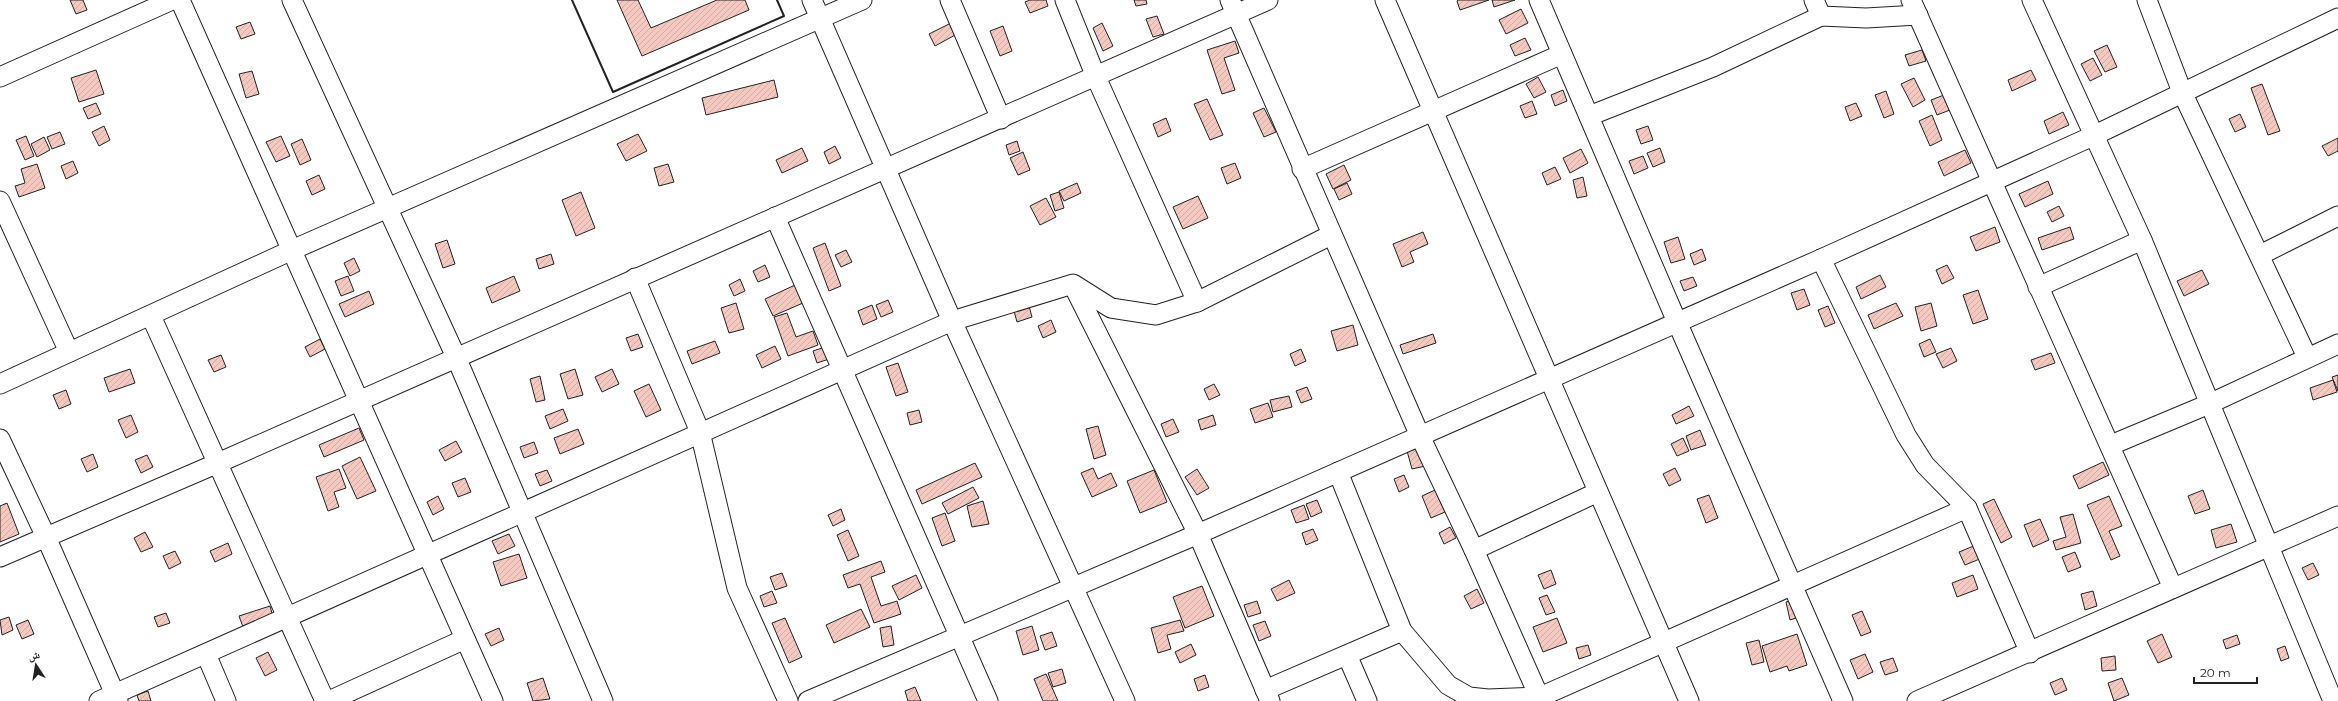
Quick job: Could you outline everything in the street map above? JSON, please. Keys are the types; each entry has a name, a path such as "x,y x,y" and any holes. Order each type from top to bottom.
{"street":[{"path":"0,76 172,0"},
{"path":"180,0 360,399 427,556 493,701"},
{"path":"292,0 456,357 603,701"},
{"path":"812,0 952,321 1125,701"},
{"path":"0,384 292,250 862,0"},
{"path":"950,0 1001,119"},
{"path":"1065,0 1096,77 1196,302"},
{"path":"0,557 218,463 885,168 1096,77 1233,8 1268,0"},
{"path":"1385,0 1689,701"},
{"path":"1539,0 1677,322 1844,701"},
{"path":"2032,0 2142,240 2333,701"},
{"path":"2147,0 2182,92 2307,357"},
{"path":"1233,8 1302,169 1420,436 1474,550 1541,699"},
{"path":"1589,116 1713,67 1818,8 1866,18 1915,8 2038,287 2111,445 2173,588"},
{"path":"808,701 1198,534 1821,259 2095,135 2338,18"},
{"path":"1302,169 1562,54"},
{"path":"0,200 69,352"},
{"path":"2260,256 2338,216"},
{"path":"775,217 988,701"},
{"path":"0,439 46,537 110,699 523,511 952,321 1073,284 1111,308 1156,316 1196,302 1331,235"},
{"path":"2038,287 2142,240"},
{"path":"1821,259 1906,435 1924,465 1967,508 2030,653"},
{"path":"635,278 700,432 737,588 788,701"},
{"path":"1073,284 1198,534 1268,695 1347,655 1402,631"},
{"path":"151,316 325,701"},
{"path":"2111,445 2209,404 2307,357 2338,344"},
{"path":"1338,472 1402,631 1448,685 1469,697 1488,699 1541,699 1967,508"},
{"path":"1474,550 1598,492"},
{"path":"1917,701 2030,653 2173,588 2338,516"},
{"path":"329,701 465,639"},
{"path":"206,654 226,701"},
{"path":"1347,655 1367,701"}],"building":[{"path":"70,0 83,0 87,10 76,14"},
{"path":"617,0 638,0 651,28 717,0 745,0 749,10 642,56"},
{"path":"1030,0 1046,0 1048,6 1030,13 1025,2"},
{"path":"1134,0 1146,0 1147,4 1136,6"},
{"path":"1458,0 1489,0 1460,10"},
{"path":"1492,0 1515,0 1494,7"},
{"path":"1521,9 1528,23 1506,34 1499,20"},
{"path":"1157,16 1164,34 1153,37 1146,19"},
{"path":"250,22 255,34 241,39 236,27"},
{"path":"951,23 957,34 935,46 929,34"},
{"path":"1102,23 1113,46 1103,51 1093,28"},
{"path":"1003,26 1012,51 1000,56 990,31"},
{"path":"1525,38 1531,50 1515,56 1510,45"},
{"path":"1235,41 1239,53 1224,58 1235,90 1222,94 1207,50"},
{"path":"2107,45 2117,67 2105,72 2094,51"},
{"path":"1922,50 1926,61 1909,66 1905,55"},
{"path":"2093,58 2102,75 2090,81 2081,64"},
{"path":"96,70 104,94 79,102 71,78"},
{"path":"2031,70 2036,80 2012,91 2008,80"},
{"path":"252,71 259,94 246,98 239,74"},
{"path":"1538,77 1546,92 1534,98 1526,84"},
{"path":"1914,78 1925,100 1913,107 1901,84"},
{"path":"774,80 778,97 706,115 702,98"},
{"path":"2262,84 2280,131 2268,135 2251,88"},
{"path":"1563,90 1567,101 1555,106 1551,95"},
{"path":"1886,91 1894,114 1884,118 1875,95"},
{"path":"1944,95 1950,110 1937,115 1931,100"},
{"path":"1207,99 1223,135 1210,140 1194,104"},
{"path":"1532,101 1537,114 1525,118 1520,106"},
{"path":"96,103 101,114 88,119 83,108"},
{"path":"1856,103 1862,116 1850,121 1845,107"},
{"path":"1264,108 1276,132 1264,137 1253,113"},
{"path":"2063,112 2069,125 2049,134 2044,121"},
{"path":"2240,114 2246,127 2235,132 2229,119"},
{"path":"1932,115 1942,140 1930,146 1919,121"},
{"path":"1166,118 1171,131 1158,137 1153,124"},
{"path":"104,126 110,140 99,146 92,132"},
{"path":"1648,126 1653,140 1641,144 1636,130"},
{"path":"60,132 65,144 52,149 47,137"},
{"path":"638,134 647,151 626,161 617,144"},
{"path":"26,136 34,156 25,160 16,140"},
{"path":"281,136 290,156 276,162 266,142"},
{"path":"44,137 50,150 37,157 31,144"},
{"path":"2338,138 2338,151 2328,156 2322,146"},
{"path":"302,139 311,160 300,165 291,144"},
{"path":"1017,141 1020,151 1009,155 1006,145"},
{"path":"835,146 841,158 829,164 824,152"},
{"path":"802,148 808,161 782,173 776,160"},
{"path":"1660,148 1665,162 1653,167 1647,153"},
{"path":"1581,149 1588,163 1570,173 1563,158"},
{"path":"1965,150 1971,163 1944,176 1938,162"},
{"path":"1023,152 1030,170 1018,175 1010,158"},
{"path":"1643,156 1648,168 1634,174 1629,161"},
{"path":"73,161 78,173 66,179 61,166"},
{"path":"1235,163 1241,178 1227,184 1221,168"},
{"path":"37,164 45,188 19,197 15,186 25,183 21,169"},
{"path":"668,164 674,182 659,186 654,168"},
{"path":"1344,165 1351,180 1333,189 1326,174"},
{"path":"1555,167 1561,179 1547,185 1542,173"},
{"path":"319,175 325,189 312,195 306,181"},
{"path":"1583,177 1587,196 1577,198 1573,180"},
{"path":"2048,181 2053,194 2025,207 2019,194"},
{"path":"1077,183 1081,193 1064,201 1059,191"},
{"path":"1347,183 1352,194 1339,200 1334,189"},
{"path":"581,192 595,228 576,236 562,200"},
{"path":"1059,192 1064,208 1055,211 1050,195"},
{"path":"1198,196 1208,218 1183,229 1173,207"},
{"path":"1046,198 1056,217 1040,225 1030,206"},
{"path":"2059,206 2064,216 2052,222 2047,212"},
{"path":"1995,227 2000,242 1976,251 1970,237"},
{"path":"2070,227 2074,239 2042,250 2038,238"},
{"path":"1423,232 1428,244 1410,252 1414,262 1402,267 1393,244"},
{"path":"1678,237 1685,259 1671,263 1664,242"},
{"path":"447,240 455,264 443,268 435,244"},
{"path":"825,243 841,286 829,291 813,248"},
{"path":"1702,249 1706,260 1694,265 1690,254"},
{"path":"846,250 852,262 841,267 835,255"},
{"path":"551,254 554,264 539,269 536,259"},
{"path":"354,258 360,271 350,276 344,263"},
{"path":"765,265 770,277 758,282 753,271"},
{"path":"1947,265 1954,278 1942,284 1936,270"},
{"path":"2202,270 2209,284 2184,296 2177,281"},
{"path":"1880,275 1886,287 1861,299 1856,287"},
{"path":"348,276 354,291 341,296 335,281"},
{"path":"514,276 520,291 492,303 486,288"},
{"path":"1693,277 1697,286 1684,291 1680,281"},
{"path":"740,279 745,291 734,296 729,285"},
{"path":"795,285 803,303 773,316 765,299"},
{"path":"1804,289 1810,305 1797,310 1791,293"},
{"path":"1978,290 1988,319 1973,324 1963,295"},
{"path":"369,291 374,304 345,317 339,304"},
{"path":"888,300 893,312 881,317 876,305"},
{"path":"736,303 744,329 729,333 721,308"},
{"path":"1896,303 1903,316 1874,329 1868,315"},
{"path":"1931,303 1937,326 1921,331 1915,307"},
{"path":"872,305 877,319 863,325 858,311"},
{"path":"1029,306 1032,317 1017,322 1014,311"},
{"path":"1828,306 1835,323 1825,327 1818,310"},
{"path":"787,313 796,337 813,331 818,345 788,356 774,317"},
{"path":"1051,320 1056,332 1043,338 1038,326"},
{"path":"1353,325 1358,345 1337,351 1331,331"},
{"path":"638,334 643,347 631,351 626,338"},
{"path":"1433,334 1436,343 1403,354 1400,345"},
{"path":"320,339 325,349 310,357 305,347"},
{"path":"1930,339 1936,352 1924,357 1919,344"},
{"path":"715,341 720,353 692,364 687,351"},
{"path":"834,344 838,356 817,363 813,351"},
{"path":"775,346 781,359 762,368 756,355"},
{"path":"1951,348 1957,361 1943,368 1936,354"},
{"path":"1301,349 1306,361 1295,366 1290,354"},
{"path":"2051,353 2055,363 2035,370 2031,360"},
{"path":"221,355 226,367 214,372 208,360"},
{"path":"898,363 908,392 896,396 886,367"},
{"path":"130,369 135,383 109,392 104,378"},
{"path":"575,369 583,395 568,399 560,374"},
{"path":"612,369 619,384 602,392 595,377"},
{"path":"2338,375 2338,391 2332,377"},
{"path":"540,376 545,400 536,402 530,379"},
{"path":"2333,380 2337,392 2313,400 2310,388"},
{"path":"649,384 661,410 646,417 634,391"},
{"path":"1214,384 1220,395 1209,400 1204,389"},
{"path":"1307,387 1312,399 1301,403 1296,391"},
{"path":"66,390 71,404 59,409 53,395"},
{"path":"1289,396 1292,407 1273,412 1270,400"},
{"path":"1268,403 1273,417 1255,423 1250,409"},
{"path":"1689,406 1694,416 1676,424 1672,415"},
{"path":"563,409 568,421 550,429 545,416"},
{"path":"919,410 922,422 910,425 907,413"},
{"path":"131,415 138,432 126,438 118,420"},
{"path":"1213,415 1216,425 1201,430 1198,420"},
{"path":"1173,419 1179,432 1166,437 1161,424"},
{"path":"1098,426 1106,455 1094,459 1086,429"},
{"path":"359,428 364,440 324,457 319,445"},
{"path":"578,429 584,444 560,454 554,438"},
{"path":"1700,430 1706,445 1691,450 1686,436"},
{"path":"1683,438 1689,451 1677,456 1671,444"},
{"path":"456,441 462,452 445,461 439,450"},
{"path":"534,442 538,453 524,458 520,447"},
{"path":"1426,447 1430,465 1412,469 1407,451"},
{"path":"93,454 98,467 87,472 81,459"},
{"path":"147,455 153,467 141,473 135,460"},
{"path":"360,457 376,491 357,499 342,466"},
{"path":"2103,462 2109,475 2079,489 2073,476"},
{"path":"975,463 982,477 922,504 916,490"},
{"path":"1093,468 1098,479 1111,473 1117,486 1092,497 1081,473"},
{"path":"1675,468 1681,480 1669,486 1663,474"},
{"path":"339,469 346,488 334,492 339,507 328,511 316,477"},
{"path":"1197,469 1209,488 1197,495 1185,477"},
{"path":"547,470 552,481 540,486 535,474"},
{"path":"1154,470 1167,502 1140,513 1127,481"},
{"path":"1404,475 1409,487 1399,492 1394,479"},
{"path":"465,478 471,492 458,497 452,483"},
{"path":"973,487 979,498 948,514 942,503"},
{"path":"1435,490 1445,512 1431,518 1422,496"},
{"path":"2203,490 2210,509 2195,514 2188,496"},
{"path":"1709,495 1718,518 1706,523 1697,499"},
{"path":"438,496 444,509 433,515 427,502"},
{"path":"2109,496 2122,526 2109,531 2120,556 2111,560 2087,505"},
{"path":"1994,499 2012,537 2001,543 1983,504"},
{"path":"1317,500 1322,512 1311,517 1306,504"},
{"path":"983,501 989,524 972,527 967,506"},
{"path":"7,503 19,534 0,542 0,506"},
{"path":"1304,505 1309,519 1296,523 1291,510"},
{"path":"841,509 845,520 833,526 828,515"},
{"path":"945,513 955,541 942,546 932,518"},
{"path":"2073,514 2081,543 2056,550 2053,541 2066,537 2060,517"},
{"path":"2040,519 2049,540 2033,547 2024,525"},
{"path":"2231,524 2237,542 2216,548 2211,530"},
{"path":"1450,527 1456,538 1444,544 1439,533"},
{"path":"1313,529 1318,540 1306,545 1302,533"},
{"path":"848,530 859,556 848,561 837,535"},
{"path":"145,532 153,547 141,552 134,538"},
{"path":"509,534 515,546 498,554 492,541"},
{"path":"228,543 232,554 215,562 210,551"},
{"path":"1976,545 1982,558 1965,565 1959,552"},
{"path":"175,551 181,563 169,569 163,556"},
{"path":"2075,552 2081,567 2068,572 2062,557"},
{"path":"519,554 527,578 501,586 493,562"},
{"path":"881,561 885,572 871,577 881,606 897,601 901,614 874,623 860,584 848,588 843,575"},
{"path":"2313,563 2319,575 2308,580 2302,568"},
{"path":"1551,570 1556,584 1544,589 1538,575"},
{"path":"782,573 787,586 775,590 770,577"},
{"path":"916,575 922,588 899,600 892,586"},
{"path":"1973,575 1978,589 1957,597 1952,583"},
{"path":"1289,580 1295,593 1277,601 1271,589"},
{"path":"1202,586 1214,616 1185,628 1173,597"},
{"path":"1477,589 1484,603 1471,609 1464,596"},
{"path":"772,591 777,603 764,607 760,596"},
{"path":"2093,591 2097,606 2085,610 2081,594"},
{"path":"1547,595 1555,612 1546,615 1539,598"},
{"path":"1794,600 1799,617 1790,620 1786,602"},
{"path":"1257,601 1261,613 1248,617 1244,605"},
{"path":"270,606 273,617 243,627 239,616"},
{"path":"861,609 870,627 834,643 826,625"},
{"path":"1862,611 1871,632 1861,636 1852,615"},
{"path":"166,613 170,623 158,627 154,617"},
{"path":"9,617 13,630 2,635 0,620"},
{"path":"785,618 802,657 789,663 772,623"},
{"path":"1557,618 1567,643 1543,652 1533,627"},
{"path":"28,620 34,634 22,639 16,625"},
{"path":"1180,620 1184,631 1167,635 1171,649 1158,653 1151,628"},
{"path":"1265,621 1271,636 1259,641 1253,625"},
{"path":"891,626 894,645 883,647 880,628"},
{"path":"1032,626 1039,650 1023,655 1016,631"},
{"path":"499,628 504,640 491,646 485,634"},
{"path":"1052,632 1057,646 1045,650 1040,636"},
{"path":"1797,634 1807,665 1789,671 1787,666 1770,672 1762,646"},
{"path":"2162,634 2172,657 2158,663 2147,641"},
{"path":"2237,635 2240,644 2226,649 2223,640"},
{"path":"1759,640 1764,662 1752,665 1746,643"},
{"path":"1191,644 1196,655 1180,663 1175,652"},
{"path":"1588,645 1591,655 1579,659 1576,648"},
{"path":"2285,646 2289,658 2281,661 2277,649"},
{"path":"268,652 277,670 265,676 256,658"},
{"path":"1865,654 1873,672 1858,679 1850,660"},
{"path":"2115,656 2116,670 2102,671 2101,658"},
{"path":"1893,658 1898,671 1885,675 1880,662"},
{"path":"1062,669 1066,683 1053,687 1048,673"},
{"path":"1046,674 1058,701 1043,701 1034,679"},
{"path":"1205,675 1209,687 1198,691 1194,679"},
{"path":"543,678 550,699 533,701 527,683"},
{"path":"2062,678 2067,690 2055,695 2050,683"},
{"path":"2122,678 2129,695 2114,701 2108,683"},
{"path":"915,687 921,701 908,701 905,691"},
{"path":"148,691 151,701 139,701 137,695"}],"wall":[{"path":"572,0 613,92 784,16 777,0"}]}
